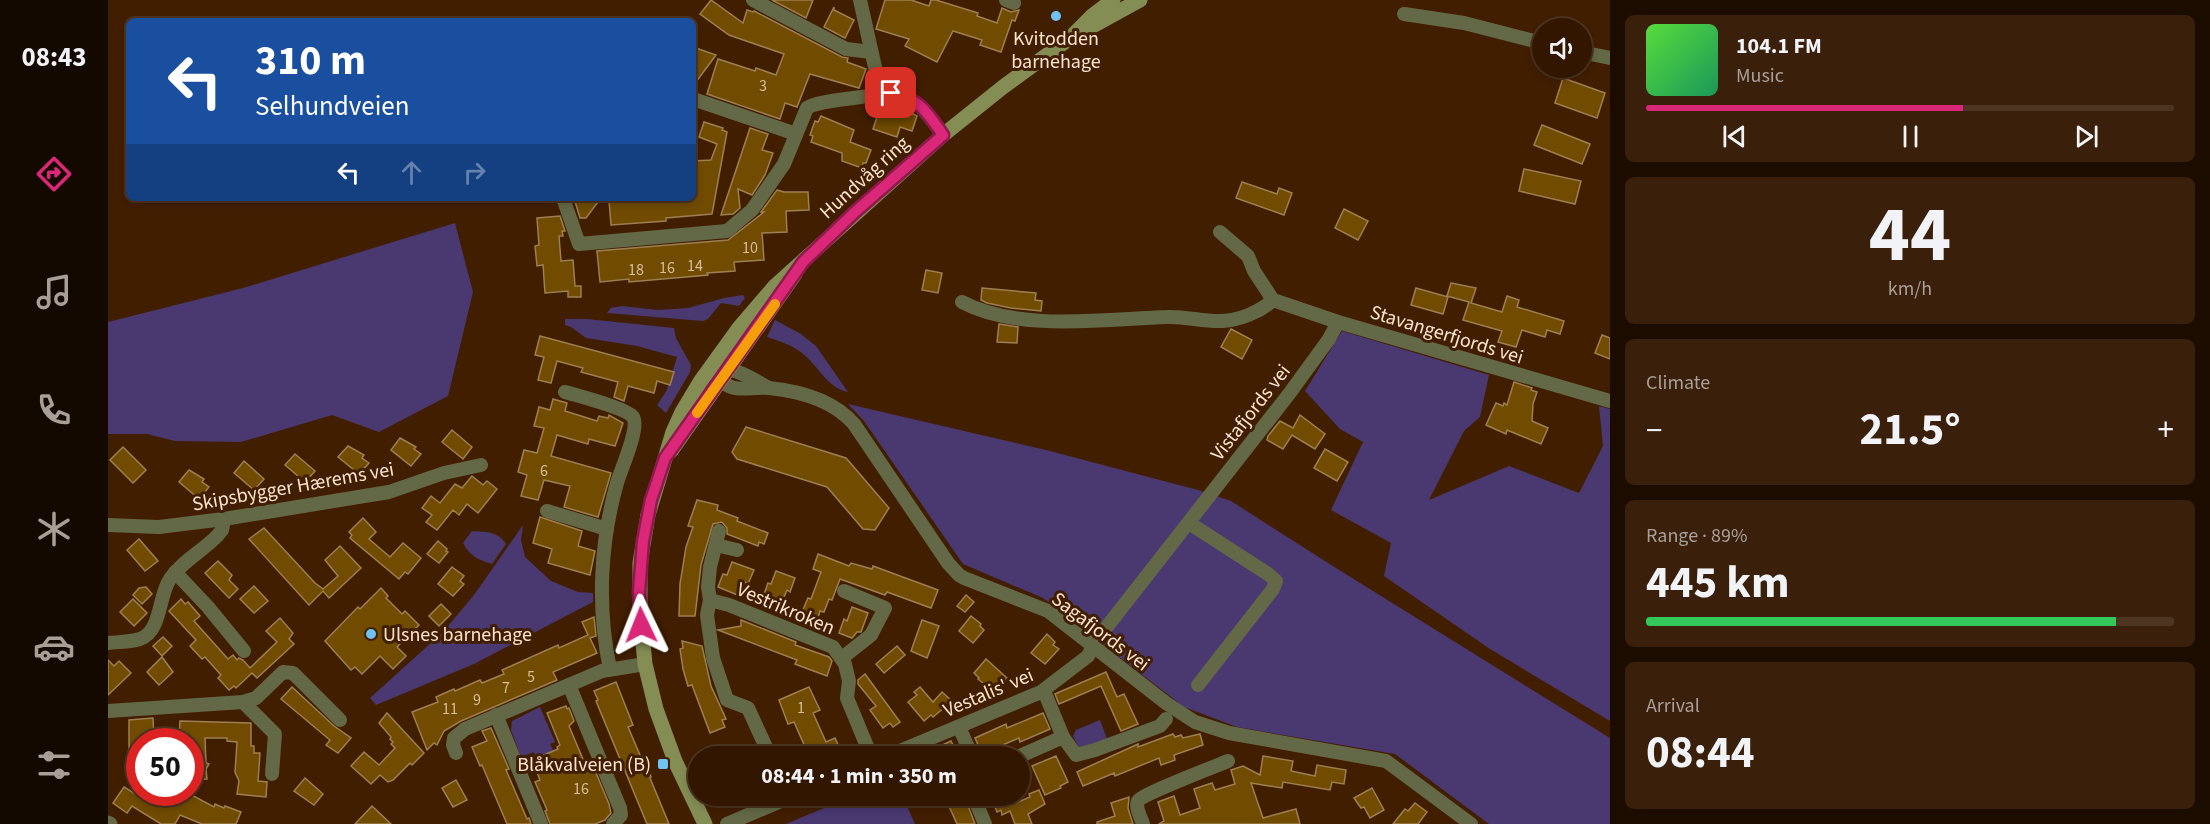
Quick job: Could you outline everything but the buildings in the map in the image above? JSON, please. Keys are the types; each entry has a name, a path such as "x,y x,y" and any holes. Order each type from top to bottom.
{"main road":[{"name":"Hundvåg ring","path":"705,824 666,740 653,699 645,664 640,612 640,563 651,500 673,432 682,412 710,367 759,303 775,286 943,135 1003,87 1069,39 1092,16 1113,0"},
{"name":"Hundvåg ring","path":"1069,39 1140,0"},
{"name":"Hundvåg ring","path":"665,458 803,262"}],"street":[{"path":"753,0 846,49 871,52"},
{"path":"860,0 881,94"},
{"path":"1404,14 1464,23 1532,40"},
{"path":"1592,54 1610,58"},
{"path":"564,201 579,244 727,231 752,210 784,164 804,114 813,104 881,94 906,96 918,104 943,135"},
{"path":"696,100 796,134"},
{"path":"962,302 995,315 1082,322 1170,317 1223,321 1257,312 1273,300 1254,271 1248,256 1220,232"},
{"name":"Stavangerfjords vei","path":"1273,300 1338,322 1610,401"},
{"name":"Vistafjords vei","path":"1094,648 1095,642 1289,394 1329,339 1338,322"},
{"path":"710,367 724,374"},
{"name":"Sagafjords vei","path":"724,374 730,386 741,389 767,387 821,400 844,413 854,424 948,563 959,575 1048,611 1166,703 1195,722 1229,733 1386,761 1471,824"},
{"path":"565,392 626,412 635,422 635,431 616,487 607,529 603,565 604,647 610,669"},
{"name":"Skipsbygger Hærems vei","path":"108,525 159,527 224,519 389,492 444,473 481,465"},
{"path":"547,511 607,529"},
{"path":"108,643 134,640 149,634 153,628 165,586 175,573 218,535 222,530 224,519"},
{"path":"1189,523 1276,581 1273,589 1198,685"},
{"name":"Vestrikroken","path":"737,550 718,538 708,578 708,593 711,600 707,615 709,634 716,671 729,703 748,708 765,746"},
{"path":"175,573 208,607 244,651"},
{"name":"Vestrikroken","path":"842,658 871,635 885,608 844,591"},
{"name":"Vestrikroken","path":"711,600 729,604 826,642 833,647 842,658 848,675 847,698 867,746"},
{"name":"Vestalis' vei","path":"912,746 1044,691 1088,656 1094,648"},
{"path":"456,753 453,741 459,731 610,669 645,664"},
{"path":"108,711 243,702 256,698 283,672 293,674 340,720"},
{"path":"569,685 620,808 621,815 613,824"},
{"path":"1044,691 1063,737 1074,753 1079,755 1160,726 1166,719"},
{"path":"243,702 275,734 272,774"},
{"path":"496,715 541,824"},
{"path":"959,727 968,746"},
{"path":"1030,752 1063,737"},
{"path":"1143,824 1137,806 1140,798 1152,791 1208,771 1222,759"},
{"path":"727,824 768,806"},
{"path":"978,806 985,824"}],"shaded area":[{"path":"455,223 473,292 448,396 379,432 332,415 241,442 175,441 147,434 108,434 108,322 243,288"},
{"path":"743,295 745,298 739,306 721,303 708,319 703,321 607,313 611,308 622,306 658,310 688,308"},
{"path":"565,319 587,319 674,328 676,338 691,365 690,372 666,413 657,405 667,390 677,357 637,346 586,338 565,325"},
{"path":"775,320 801,334 816,346 848,392 828,381 798,350 767,337"},
{"path":"1342,331 1489,375 1480,417 1464,431 1429,500 1509,466 1579,493 1603,446 1599,406 1610,409 1610,721 1490,649 1384,576 1391,543 1331,510 1363,442 1340,429 1305,391"},
{"path":"848,404 1046,450 1198,490 1231,501 1610,738 1610,824 1489,824 1395,754 1237,727 1184,707 1043,598 963,564 864,421"},
{"path":"523,525 521,540 525,557 551,581 578,592 593,593 593,602 474,664 376,705 370,698 443,632 474,595"},
{"path":"472,531 495,534 506,544 492,564 475,557 463,543"},
{"path":"540,707 555,742 550,744 556,756 537,763 534,752 521,757 511,730 512,721"},
{"path":"1100,720 1109,744 1080,750 1073,736 1076,730"},
{"path":"829,806 907,806 915,824 786,824"}],"slow traffic":[{"path":"697,413 775,304"}],"place":[{"name":"Kvitodden barnehage","path":"1056,16"},
{"name":"Ulsnes barnehage","path":"371,634"},
{"name":"Blåkvalveien (B)","path":"663,764"}],"route":[{"path":"641,625 639,592 643,541 651,500 665,458 803,262 855,212 943,135 918,104 906,96 891,93"}]}
